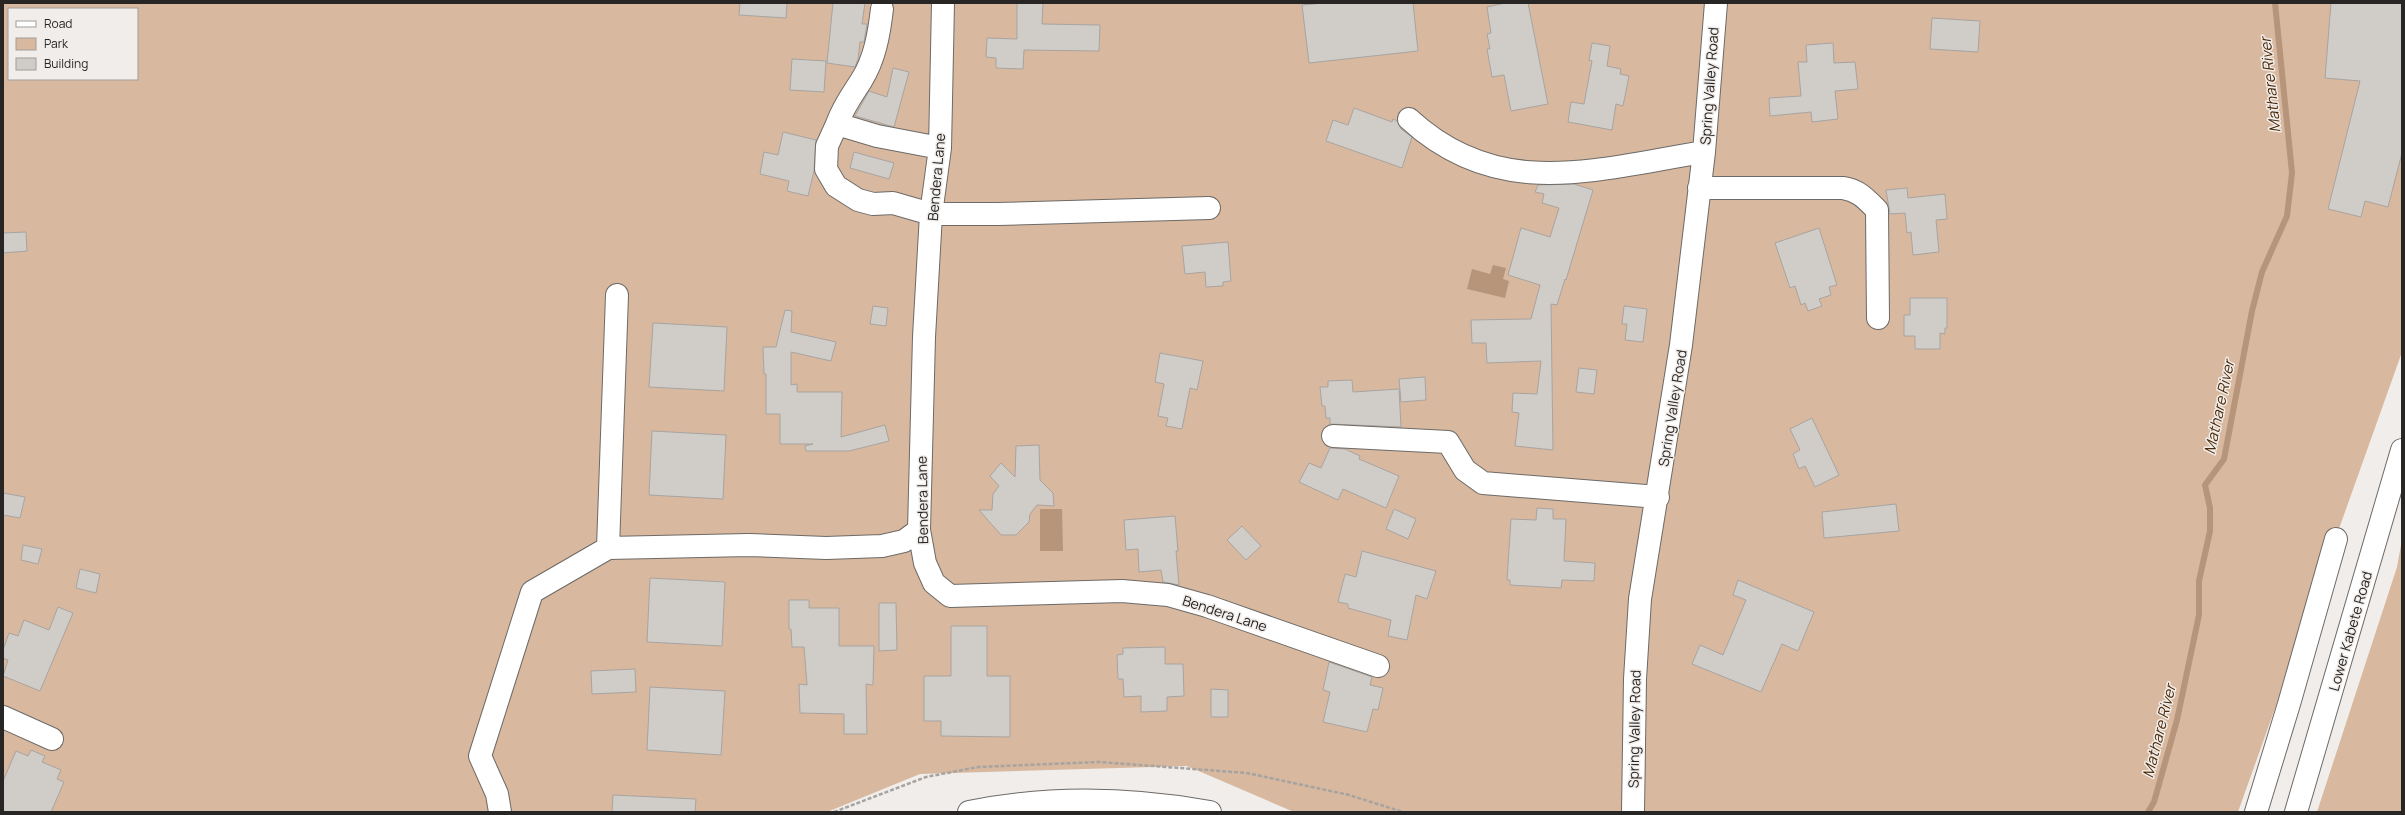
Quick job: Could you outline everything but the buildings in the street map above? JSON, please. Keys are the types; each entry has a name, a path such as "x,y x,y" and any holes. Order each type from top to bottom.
{"street":[{"name":"Bendera Lane","path":"943,3 940,148 931,214 924,337 920,530 928,570 934,583 950,596 1122,590 1168,596 1207,606 1378,666"},
{"name":"Spring Valley Road","path":"1633,812 1636,634 1640,599 1658,497 1681,345 1704,152 1716,3"},
{"path":"882,9 878,42 870,64 862,80 842,108 837,124 827,146 826,169 836,186 858,200 873,204 893,203 931,214 998,214 1209,208"},
{"path":"1409,119 1426,134 1459,154 1489,167 1512,172 1542,175 1600,169 1704,152"},
{"path":"837,124 877,136 940,148"},
{"path":"1699,188 1852,189 1877,210 1878,318"},
{"path":"608,548 617,295"},
{"path":"1333,436 1448,442 1465,470 1483,483 1658,497"},
{"name":"Lower Kabete Road","path":"2296,812 2402,450"},
{"path":"500,812 497,794 480,756 532,592 608,548 749,545 826,548 882,546 904,541 920,530"},
{"path":"2256,812 2289,704 2336,539"},
{"path":"3,717 52,739"},
{"path":"968,812 997,806 1066,801 1122,801 1177,806 1210,812"}],"path":[{"path":"834,812 926,777 978,767 1099,762 1246,773 1349,795 1403,812"}],"green space":[{"path":"3,3 2402,3 2402,352 2238,812 1294,812 1187,766 920,774 827,812 3,812"},
{"path":"2401,545 2402,812 2317,812 2397,567"}],"shaded area":[{"path":"1493,265 1506,268 1503,279 1509,281 1505,298 1467,289 1472,269 1490,274"},
{"path":"1040,509 1062,509 1063,551 1040,551"}],"waterway":[{"name":"Mathare River","path":"2148,812 2154,802 2177,720 2199,615 2199,581 2210,531 2210,508 2205,485 2224,459 2252,311 2262,272 2287,216 2292,173 2275,3"}]}
